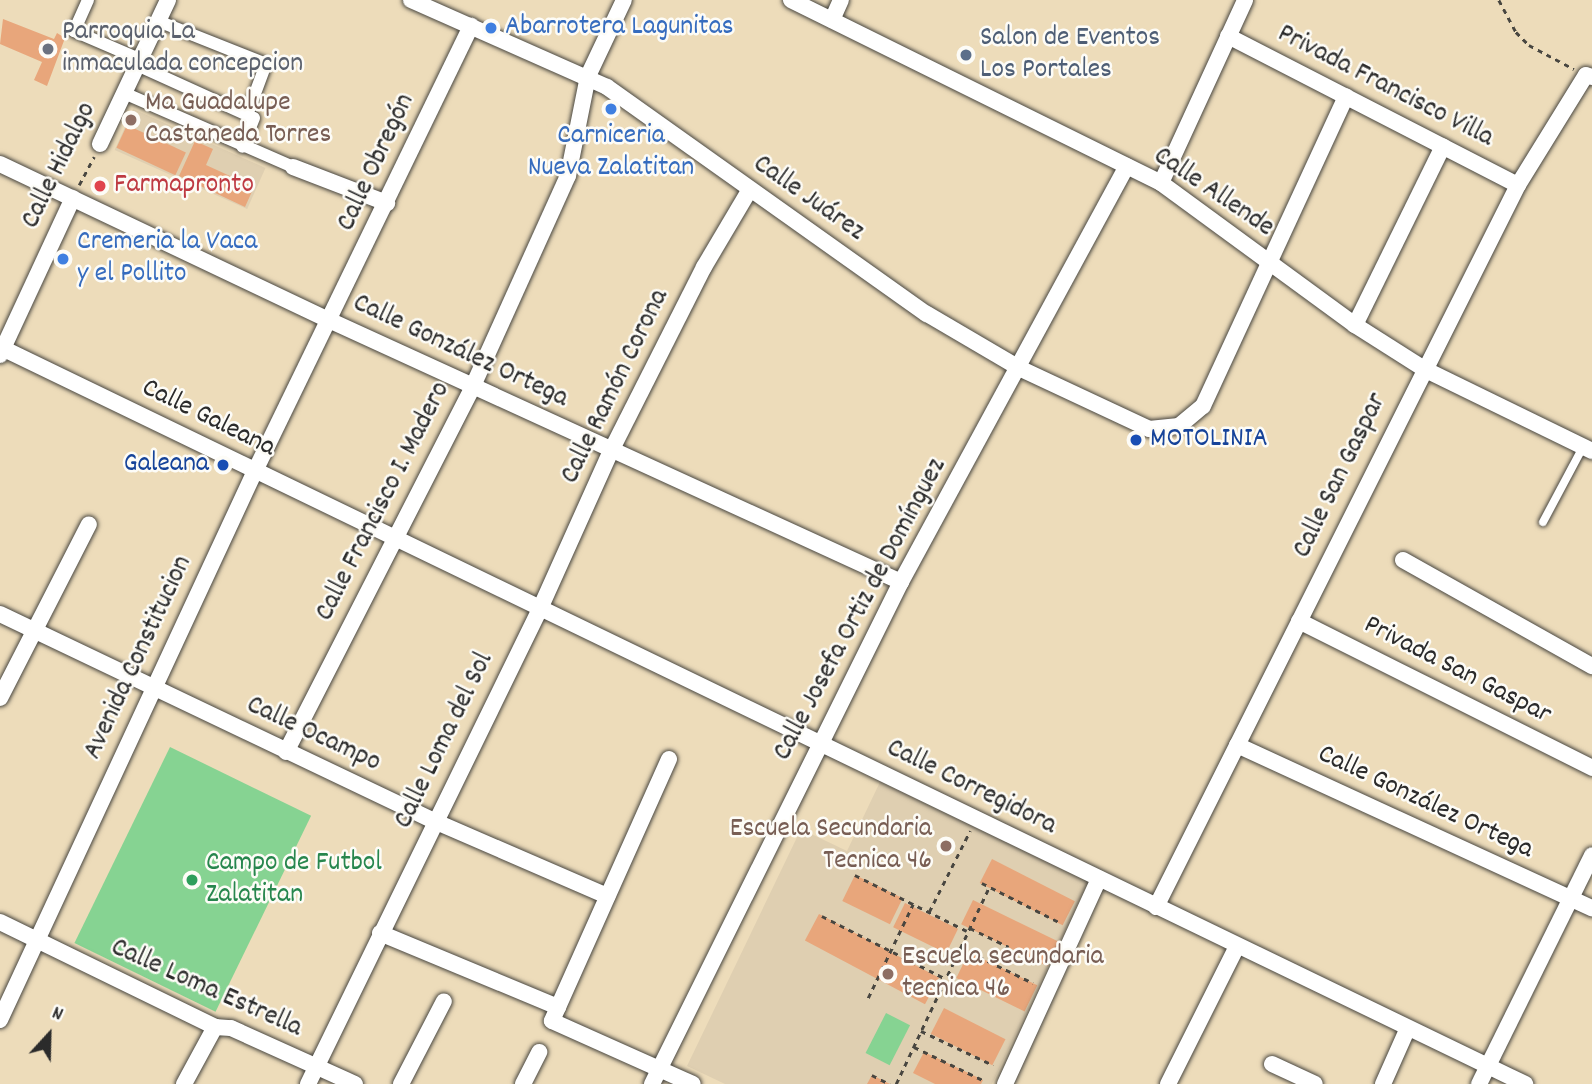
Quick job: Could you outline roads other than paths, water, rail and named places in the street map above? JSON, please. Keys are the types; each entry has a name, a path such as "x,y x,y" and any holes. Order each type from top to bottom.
{"street":[{"path":"88,0 74,31 254,118 242,147"},
{"name":"Calle Hidalgo","path":"100,145 168,0"},
{"name":"Calle Juárez","path":"411,0 588,76 927,314 1019,368 1149,429 1179,426 1203,406 1272,265"},
{"name":"Calle Francisco I. Madero","path":"286,752 473,386 568,176 588,76 624,0"},
{"name":"Calle Allende","path":"791,0 1161,183 1355,325 1424,369 1588,449"},
{"path":"832,20 841,0"},
{"path":"1161,183 1245,0"},
{"path":"158,20 267,64 247,115"},
{"name":"Calle Obregón","path":"331,321 471,26"},
{"name":"Privada Francisco Villa","path":"1228,36 1518,185"},
{"name":"Calle San Gaspar","path":"1156,907 1518,185 1589,76"},
{"path":"124,93 242,147 387,204"},
{"path":"1272,265 1346,96"},
{"path":"1355,325 1443,146"},
{"name":"Calle González Ortega","path":"0,164 611,451 901,582"},
{"name":"Calle Josefa Ortiz de Domínguez","path":"652,1084 901,582 1127,166"},
{"name":"Calle Ramón Corona","path":"539,611 611,451 704,267 749,191"},
{"name":"Calle Hidalgo","path":"1,350 73,198"},
{"name":"Avenida Constitucion","path":"0,1020 256,471 331,321"},
{"name":"Calle Galeana","path":"1,350 394,539"},
{"path":"0,698 89,524"},
{"name":"Calle Corregidora","path":"394,539 1407,1030 1524,1084"},
{"path":"1403,560 1592,666"},
{"name":"Calle Loma del Sol","path":"308,1084 539,611"},
{"name":"Calle Ocampo","path":"0,614 286,752 607,896"},
{"name":"Privada San Gaspar","path":"1299,621 1592,768"},
{"name":"Calle González Ortega","path":"1237,745 1592,908"},
{"path":"555,1014 669,759"},
{"path":"1479,1084 1592,855"},
{"path":"1005,1084 1099,879"},
{"name":"Calle Loma Estrella","path":"0,922 215,1027 231,1028 355,1084"},
{"path":"380,933 555,1014 693,1084"},
{"path":"1168,1084 1237,946"},
{"path":"401,1084 444,1001"},
{"path":"184,1084 215,1027"},
{"path":"1383,1084 1407,1030"},
{"path":"523,1084 539,1052"},
{"path":"1272,1064 1315,1084"}],"lane":[{"path":"1543,522 1588,449"}],"place":[{"name":"Abarrotera Lagunitas","path":"491,28"},
{"name":"Parroquia La inmaculada concepcion","path":"48,49"},
{"name":"Salon de Eventos Los Portales","path":"966,55"},
{"name":"Carniceria Nueva Zalatitan","path":"611,109"},
{"name":"Ma Guadalupe Castaneda Torres","path":"131,120"},
{"name":"Farmapronto","path":"100,186"},
{"name":"Cremeria la Vaca y el Pollito","path":"63,259"},
{"name":"MOTOLINIA","path":"1136,440"},
{"name":"Galeana","path":"223,465"},
{"name":"Escuela Secundaria Tecnica 46","path":"946,846"},
{"name":"Campo de Futbol Zalatitan","path":"192,880"},
{"name":"Escuela secundaria tecnica 46","path":"888,974"}]}
